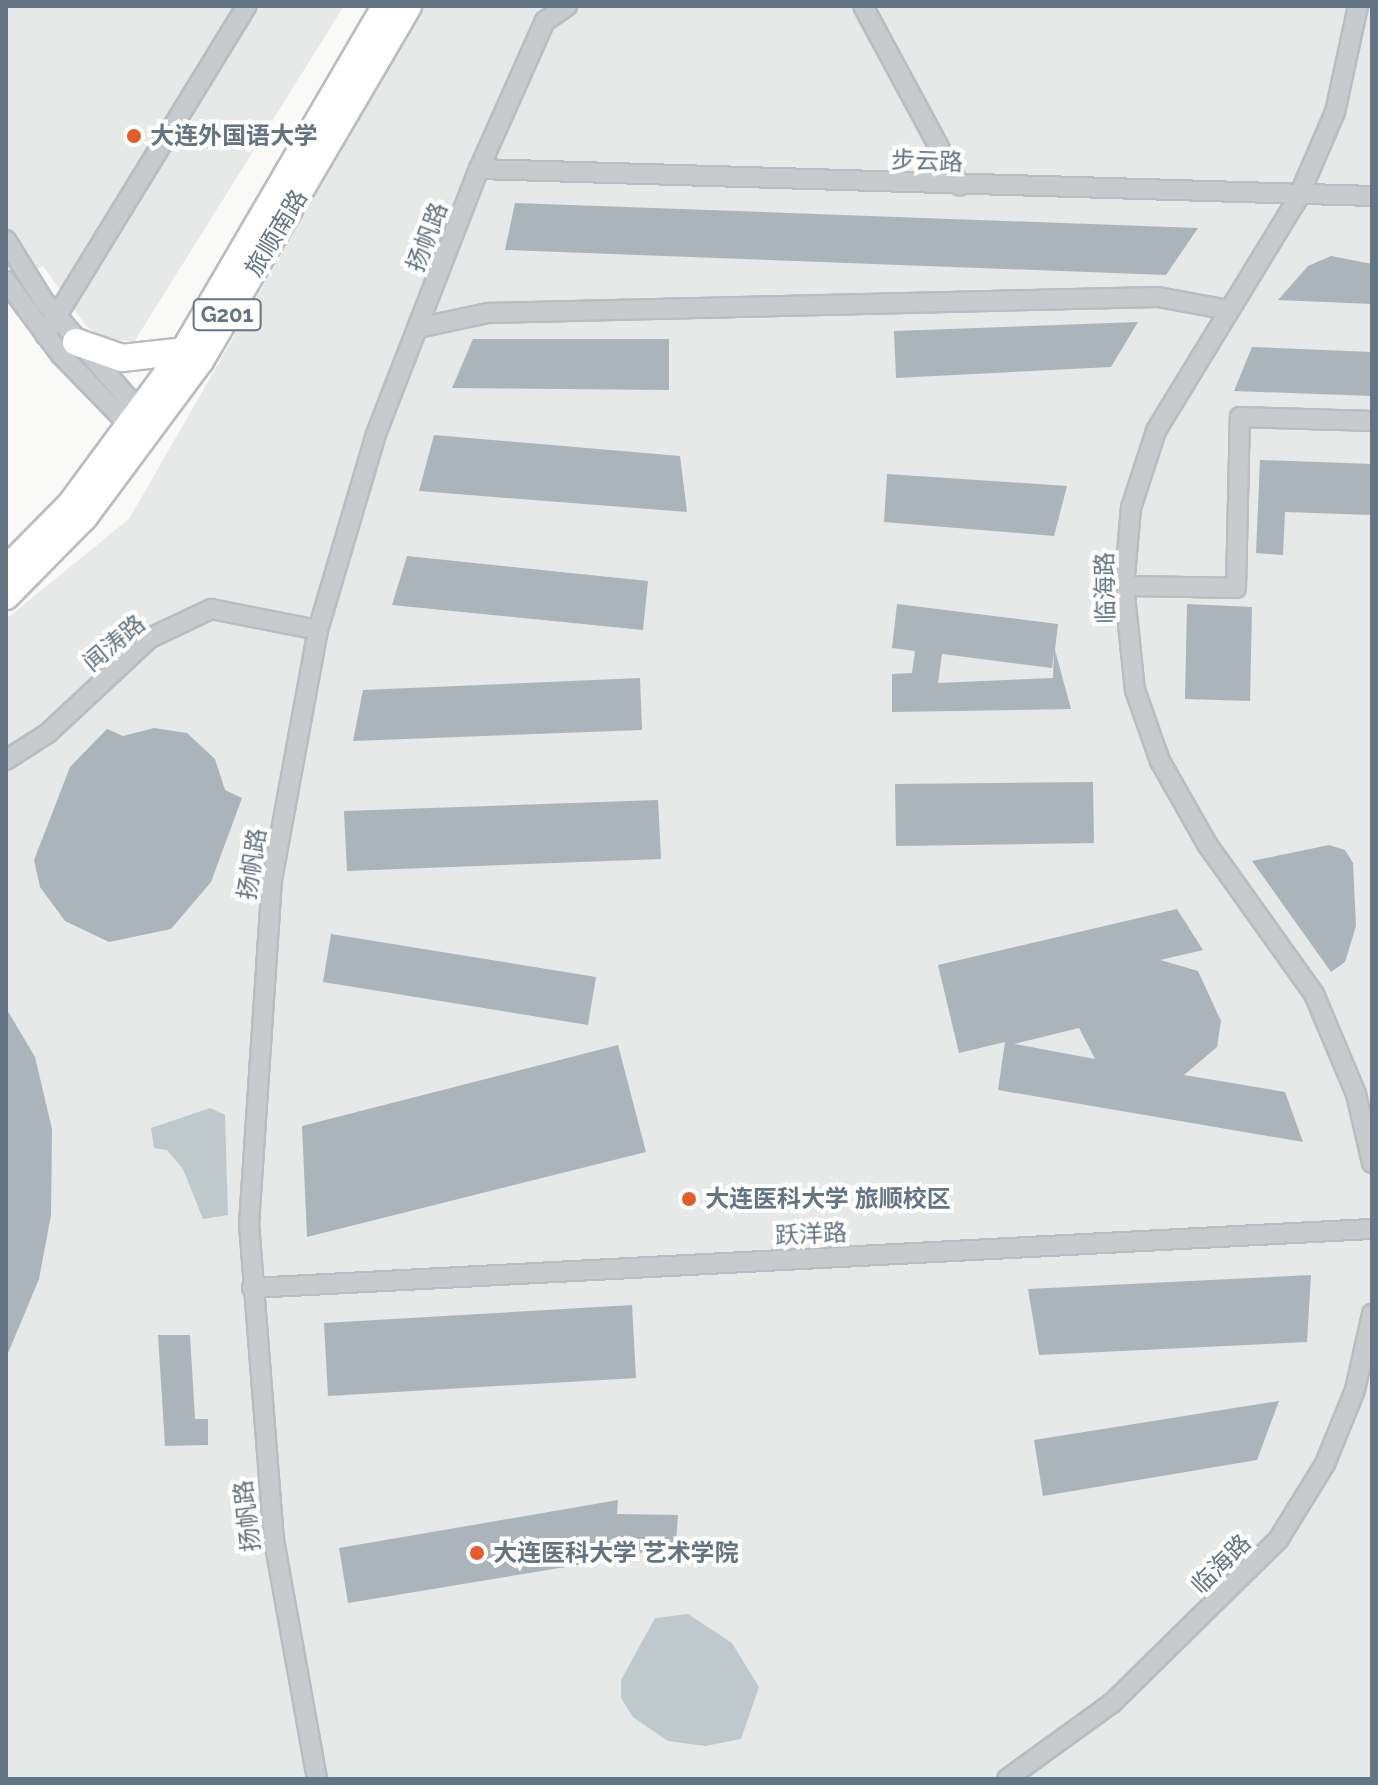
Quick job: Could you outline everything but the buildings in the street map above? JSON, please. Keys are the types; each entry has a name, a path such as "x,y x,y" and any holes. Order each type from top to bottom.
{"highway":[{"name":"旅顺南路","path":"6,596 84,517 386,6"},
{"name":"旅顺南路","path":"6,570 71,504 200,361 408,6"},
{"path":"76,342 146,360 184,351"}],"street":[{"path":"45,335 247,6"},
{"name":"扬帆路","path":"317,1779 274,1541 252,1288 254,1071 271,896 318,630 376,434 479,169 545,21 567,6"},
{"path":"863,6 960,186"},
{"name":"临海路","path":"1358,6 1335,112 1298,198 1156,431 1131,508 1124,586 1135,690 1160,761 1207,844 1314,994 1356,1094 1372,1163"},
{"name":"步云路","path":"479,169 1298,198 1372,196"},
{"path":"6,240 56,317 140,424"},
{"path":"6,281 45,335 140,424"},
{"path":"418,328 488,313 1111,298 1158,297 1229,310"},
{"path":"1124,586 1236,588 1240,417 1372,421"},
{"name":"闻涛路","path":"6,760 48,733 150,638 211,609 318,630"},
{"name":"跃洋路","path":"252,1288 1372,1229"},
{"name":"临海路","path":"1007,1779 1112,1703 1278,1540 1325,1464 1355,1390 1372,1314"}],"shaded area":[{"name":"大连外国语大学","path":"6,6 344,6 134,342 103,338 86,326 43,266 6,284"},
{"name":"大连医科大学 旅顺校区","path":"424,6 1372,6 1372,1779 6,1779 6,619 129,519"},
{"path":"210,1108 225,1115 228,1215 203,1219 183,1169 167,1150 154,1148 151,1128"},
{"path":"688,1614 732,1643 759,1687 741,1739 705,1746 668,1741 633,1717 621,1698 621,1680 655,1618"}],"place":[{"name":"大连外国语大学","path":"134,136"},
{"name":"大连医科大学 旅顺校区","path":"689,1199"},
{"name":"大连医科大学 艺术学院","path":"477,1553"}]}
